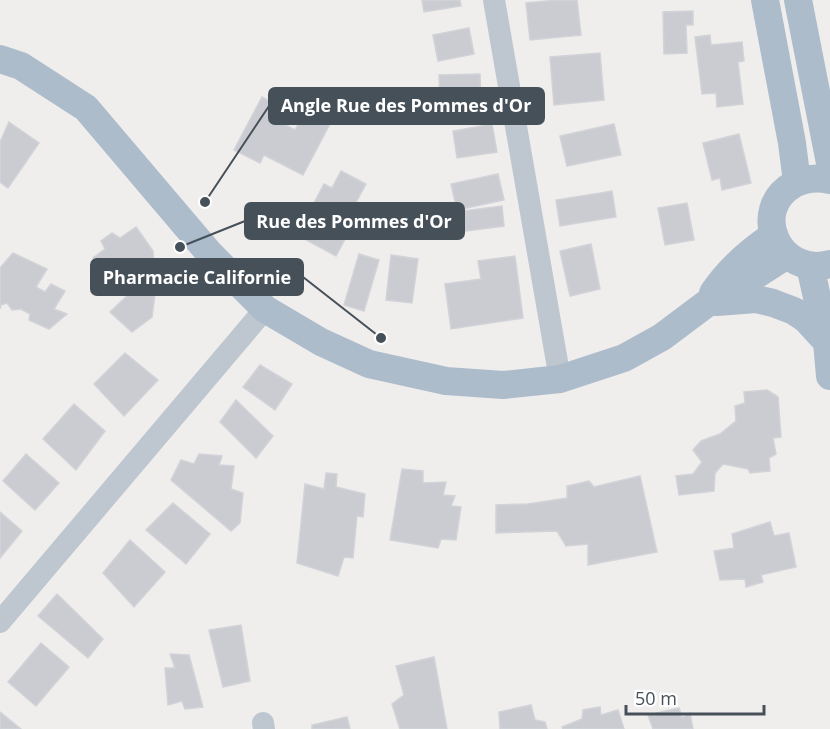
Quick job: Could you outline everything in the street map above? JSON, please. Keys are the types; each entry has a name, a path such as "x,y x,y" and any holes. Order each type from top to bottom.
{"main road":[{"path":"765,0 792,143 797,182"},
{"path":"798,0 830,163"},
{"path":"0,59 21,66 86,108 210,254 265,309 321,342 369,364 446,381 480,384 503,385 560,379 624,358 662,337 706,304 717,286 743,257 800,255"},
{"path":"830,180 813,178 797,182 784,191 776,203 772,219 800,255 827,342 830,376"},
{"path":"706,304 756,299 774,303 806,319 827,342"}],"street":[{"path":"494,0 560,379"},
{"path":"0,622 265,309"}],"building":[{"path":"422,0 460,0 461,6 424,12"},
{"path":"577,0 581,35 530,40 526,3"},
{"path":"693,11 693,25 686,25 687,53 664,54 663,12"},
{"path":"469,28 474,54 438,61 433,35"},
{"path":"710,35 711,45 742,42 744,61 738,62 743,104 717,107 716,93 702,94 695,37"},
{"path":"600,53 604,100 554,105 550,57"},
{"path":"480,74 481,106 440,107 439,75"},
{"path":"262,97 276,105 270,117 295,130 307,107 332,120 303,175 264,155 260,163 234,150"},
{"path":"9,122 39,143 8,188 0,182 0,142"},
{"path":"492,124 497,152 457,158 453,131"},
{"path":"614,124 621,155 567,166 560,136"},
{"path":"739,134 751,183 722,190 720,178 712,180 703,143"},
{"path":"341,171 366,184 354,206 361,209 336,256 297,235 324,184 332,188"},
{"path":"498,174 504,200 457,210 451,184"},
{"path":"612,191 616,217 560,226 556,200"},
{"path":"687,203 694,240 665,245 658,208"},
{"path":"502,206 504,226 459,232 456,212"},
{"path":"136,227 153,251 154,262 139,277 132,272 118,282 110,273 105,280 93,258 105,249 101,241 112,233 120,238"},
{"path":"591,244 600,289 570,296 560,251"},
{"path":"13,253 47,269 36,287 45,292 51,284 65,291 54,309 67,314 49,329 29,320 30,314 21,309 12,310 7,303 1,305 0,309 0,268"},
{"path":"359,254 379,260 364,311 344,305"},
{"path":"391,255 418,259 412,303 386,300"},
{"path":"515,256 523,318 451,329 445,284 481,279 478,261"},
{"path":"143,281 155,294 152,317 132,332 110,312"},
{"path":"125,353 158,380 124,416 94,384"},
{"path":"260,365 292,384 275,410 243,387"},
{"path":"767,390 778,397 781,437 773,438 776,454 769,458 770,471 750,473 748,469 723,464 715,473 714,491 679,495 676,476 693,474 702,462 693,450 701,441 720,434 736,421 735,406 745,403 744,392"},
{"path":"236,400 273,436 256,458 220,422"},
{"path":"74,404 105,431 76,470 43,439"},
{"path":"26,454 59,483 35,510 3,481"},
{"path":"199,454 222,456 219,465 234,466 231,489 243,493 240,523 231,531 171,480 181,460 194,464"},
{"path":"402,469 423,471 423,483 446,482 443,495 455,496 451,506 461,507 456,540 441,539 438,548 390,540"},
{"path":"326,473 337,474 336,487 365,494 363,517 357,516 353,558 344,557 338,576 297,563 305,484 324,489"},
{"path":"640,476 657,552 588,565 588,544 566,546 557,531 496,533 496,505 528,504 567,498 567,486 589,481 594,487"},
{"path":"173,503 210,534 186,564 146,530"},
{"path":"0,512 22,531 0,558"},
{"path":"770,522 774,536 789,533 796,567 761,575 763,582 746,587 745,579 720,580 714,551 734,548 732,534"},
{"path":"130,540 165,572 134,607 103,573"},
{"path":"57,594 103,639 88,658 38,616"},
{"path":"241,625 250,681 223,687 209,630"},
{"path":"41,643 69,667 36,706 8,682"},
{"path":"170,654 189,655 203,707 185,709 182,701 168,705 165,668 175,668"},
{"path":"434,657 447,729 400,729 392,704 404,695 396,666"},
{"path":"531,705 535,720 545,722 547,729 500,729 499,712"},
{"path":"600,707 601,715 618,710 624,729 563,729 562,727 582,719 583,710"},
{"path":"679,708 682,718 690,713 693,729 653,729 648,715"},
{"path":"0,712 21,729 0,729"},
{"path":"347,717 350,729 312,729 312,725"}],"place":[{"name":"Angle Rue des Pommes d'Or","path":"205,202"},
{"name":"Rue des Pommes d'Or","path":"180,247"},
{"name":"Pharmacie Californie","path":"381,338"}]}
